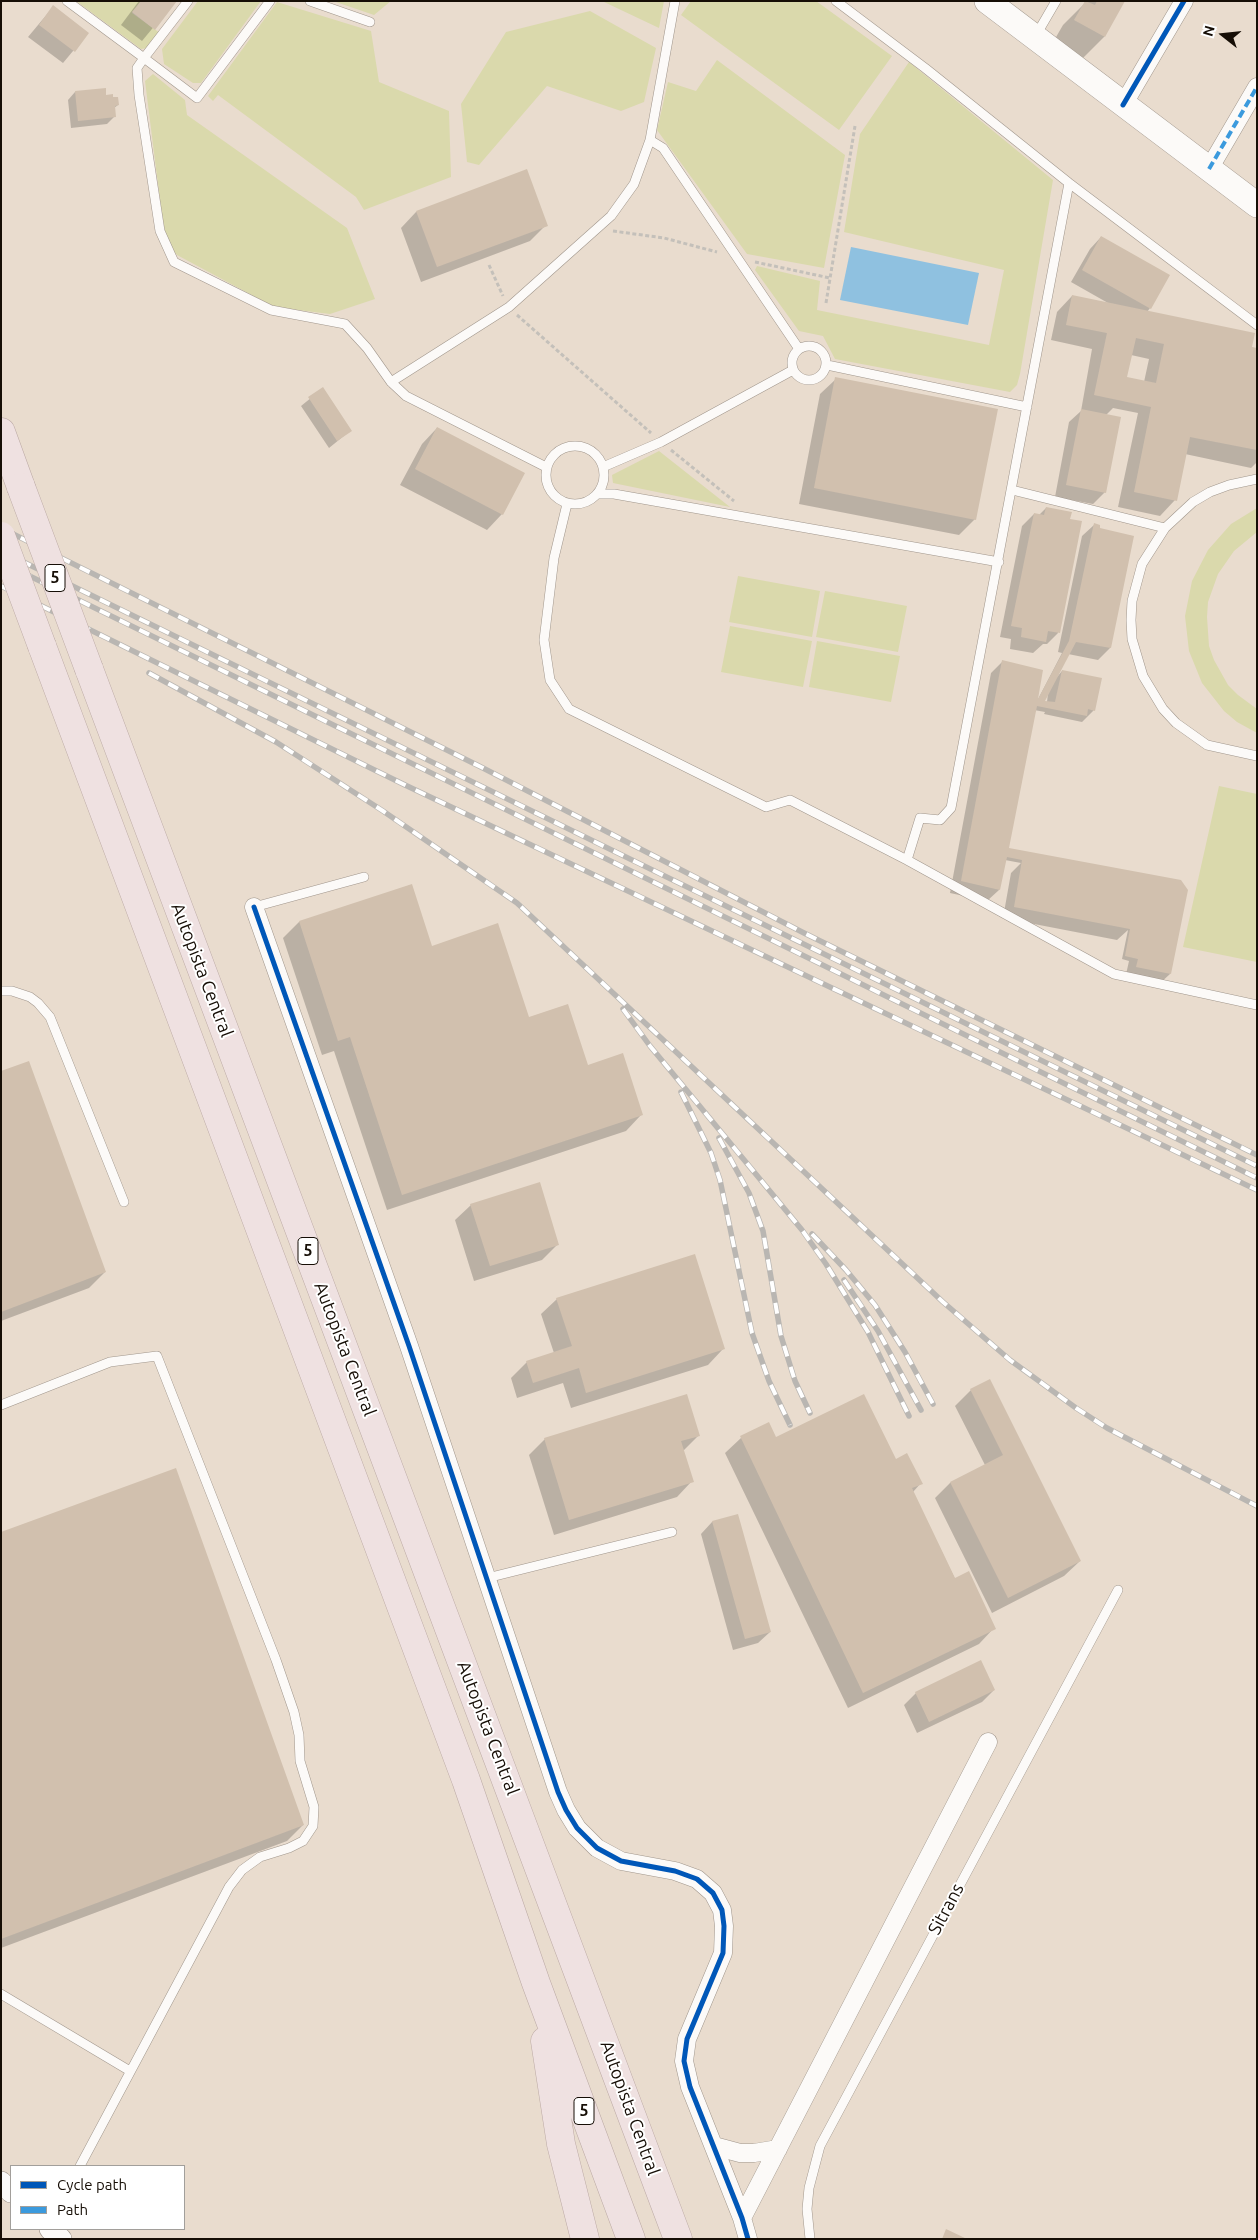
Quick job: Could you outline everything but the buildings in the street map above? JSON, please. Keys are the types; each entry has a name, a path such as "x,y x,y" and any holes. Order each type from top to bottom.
{"highway":[{"name":"Autopista Central","path":"1,432 678,2239"},
{"name":"Autopista Central","path":"1,536 463,1771 536,1983 631,2239"},
{"path":"536,1983 562,2144 585,2239"}],"main road":[{"path":"987,1 1257,205"}],"street":[{"path":"1123,105 1184,1"},
{"path":"1209,170 1257,87"},
{"path":"254,907 409,1346 558,1792 566,1810 577,1828 597,1848 621,1861 675,1871 697,1879 713,1893 722,1910 724,1926 723,1953 687,2039 684,2061 690,2087 742,2218 748,2239"},
{"path":"742,2218 988,1742"},
{"path":"714,2146 740,2153 778,2149"},
{"path":"1,2182 10,2191"},
{"path":"51,2230 60,2239"}],"lane":[{"path":"67,1 197,98 270,1"},
{"path":"188,1 137,68 139,95 160,232 174,262 271,310 345,324 367,348 391,382 406,396 546,467"},
{"path":"310,1 370,22"},
{"path":"391,382 509,307 611,216 634,184 650,140 675,1"},
{"path":"836,1 925,68 1069,183 1257,325"},
{"path":"1035,37 1056,1"},
{"path":"650,140 664,148 799,349"},
{"path":"907,860 920,818 940,820 951,808 999,562 1069,183"},
{"path":"804,346 816,346 824,354 827,365 822,375 812,380 801,378 793,370 792,358 799,349 804,346"},
{"path":"827,365 1027,406"},
{"path":"603,467 661,442 793,370"},
{"path":"571,446 581,446 593,452 603,467 604,477 598,494 590,501 577,505 567,504 558,500 552,494 545,477 546,467 552,456 559,450 571,446"},
{"path":"1257,479 1228,484 1210,492 1193,502 1165,528 1142,564 1132,601 1132,640 1143,676 1162,709 1190,735 1207,745 1257,756"},
{"path":"1012,490 1165,528"},
{"path":"598,494 614,494 999,562"},
{"path":"567,504 554,558 544,640 550,680 569,709 766,807 790,800 907,860 1114,974 1257,1005"},
{"path":"254,907 364,877"},
{"path":"1,991 12,991 30,997 50,1017 124,1202"},
{"path":"1,1406 110,1362 157,1356 276,1660 294,1712 300,1761 314,1807 313,1826 303,1841 289,1848 260,1857 235,1878 81,2165"},
{"path":"487,1578 672,1532"},
{"name":"Sitrans","path":"810,2239 809,2188 813,2167 823,2140 1118,1590"},
{"path":"1,1994 130,2071"}],"path":[{"path":"826,303 855,126"},
{"path":"597,228 664,238 738,258 830,278"},
{"path":"489,265 509,307 661,442 756,519"}],"green space":[{"path":"76,1 141,1 132,13 160,33 148,48 141,49"},
{"path":"198,1 261,1 201,83 193,83 164,64 162,49"},
{"path":"333,1 391,1 374,15"},
{"path":"602,1 664,1 659,28"},
{"path":"691,1 816,1 892,56 839,130 681,15"},
{"path":"277,2 371,31 379,82 449,111 451,177 364,210 356,197 218,95 213,101 208,96"},
{"path":"590,11 656,48 644,102 621,111 547,86 479,165 467,162 461,104 506,32"},
{"path":"717,60 845,155 824,268 747,254 657,130 668,82 696,91"},
{"path":"909,62 1053,180 1020,374 1017,385 1010,392 835,359 823,336 799,331 755,270 757,266 820,281 817,310 989,345 1004,270 844,232 860,134"},
{"path":"153,74 185,100 187,115 347,228 375,299 330,314 274,307 177,255 170,247 163,224 145,81"},
{"path":"659,451 730,507 613,483 612,475"},
{"path":"1257,508 1257,532 1234,551 1218,574 1208,602 1207,617 1209,646 1214,660 1228,685 1257,709 1257,733 1237,722 1224,711 1202,683 1189,651 1185,616 1192,581 1208,550 1231,524"},
{"path":"738,576 820,591 812,637 729,622"},
{"path":"825,591 907,606 898,652 816,637"},
{"path":"730,626 812,641 803,687 721,672"},
{"path":"817,641 900,656 891,702 809,687"},
{"path":"1219,786 1257,794 1257,962 1183,947"}],"water":[{"path":"851,247 979,273 968,325 840,300"}],"railway":[{"path":"1,528 481,767 804,933 1257,1155"},
{"path":"1,551 1257,1166"},
{"path":"1,562 1257,1178"},
{"path":"1,586 405,785 1257,1190"},
{"path":"149,673 276,742 383,811 517,903 943,1302 1010,1360 1107,1428 1257,1506"},
{"path":"623,1009 650,1046 802,1230 826,1264 868,1332 909,1416"},
{"path":"681,1092 711,1153 720,1180 752,1333 769,1381 790,1425"},
{"path":"719,1138 749,1193 763,1231 781,1336 795,1381 810,1413"},
{"path":"812,1234 846,1270 875,1305 905,1352 933,1404"},
{"path":"844,1280 878,1331 921,1410"}],"marked path":[{"path":"1209,169 1257,87"}],"cycle path":[{"path":"1123,105 1184,1"},
{"path":"254,907 409,1346 558,1792 566,1810 577,1828 597,1848 621,1861 675,1871 697,1879 713,1893 722,1910 724,1926 723,1953 687,2039 684,2061 690,2087 742,2218 748,2239"}]}
